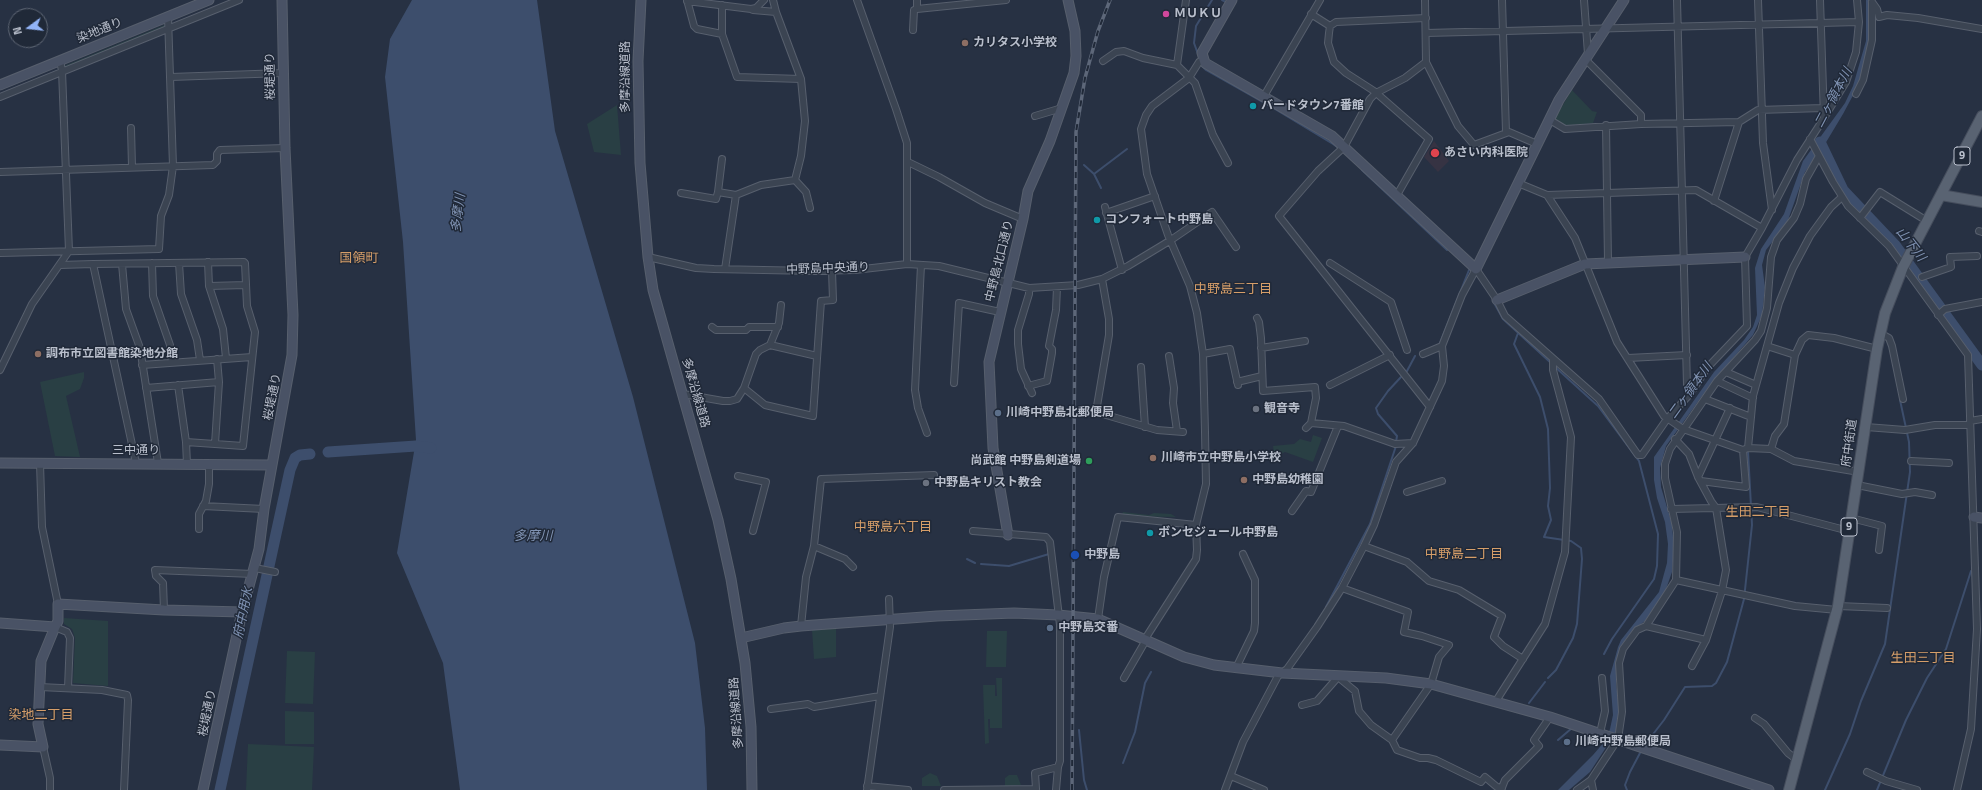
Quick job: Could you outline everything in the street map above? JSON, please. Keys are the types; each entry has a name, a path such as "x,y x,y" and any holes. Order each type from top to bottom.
{"main road":[{"name":"府中街道","path":"1789,790 1796,759 1838,608 1877,349 1889,300 1905,263 1982,116"},
{"path":"1941,195 1982,197"},
{"path":"1941,195 1982,202"}],"street":[{"name":"染地通り","path":"0,85 208,0"},
{"path":"0,97 239,0"},
{"name":"桜堤通り","path":"203,790 242,612 256,570 264,509 292,355 292,294 282,73 282,0"},
{"name":"多摩沿線道路","path":"641,0 638,61 640,163 648,257 653,290 718,520 731,579 741,638 751,727 752,790"},
{"path":"722,34 697,29 694,26 687,0 722,6 776,12"},
{"path":"751,9 756,8 764,0"},
{"path":"773,0 801,79 805,121 795,180"},
{"path":"857,0 907,143 907,264"},
{"path":"913,30 914,10 917,9 917,0"},
{"path":"917,9 1006,0"},
{"name":"中野島北口通り","path":"1008,535 993,448 988,372 1000,312 1023,219 1028,191 1050,141 1074,73 1076,56 1075,31 1068,0"},
{"path":"1177,66 1186,0"},
{"path":"1232,0 1202,54 1205,63 1332,136 1476,269 1497,300 1505,316 1599,400 1638,455 1642,455 1690,394 1707,368 1747,326 1745,257 1772,210 1797,160 1811,141 1846,82 1856,52 1859,22 1857,0"},
{"path":"1264,96 1320,0"},
{"path":"1425,0 1426,62 1455,121 1474,145 1506,132 1537,144"},
{"path":"1502,0 1506,132"},
{"path":"1584,0 1587,29 1586,56 1641,115 1642,124"},
{"path":"1225,790 1243,742 1278,676 1289,666 1342,588 1364,546 1376,518 1396,462 1413,443 1442,381 1444,366 1442,346 1462,295 1559,100 1586,56 1624,0"},
{"path":"1677,0 1685,259 1687,385 1690,394"},
{"path":"1758,0 1763,143 1772,210"},
{"path":"1820,0 1824,118"},
{"path":"1872,1 1877,9 1879,17 1887,15 1918,18 1982,29"},
{"path":"1856,94 1863,80 1872,40 1872,1"},
{"path":"722,6 722,34 737,77 801,79"},
{"path":"1311,14 1330,26"},
{"path":"0,253 159,249 161,216 169,195 173,166 168,17"},
{"path":"1397,196 1429,139 1376,93 1346,73 1334,62 1328,43 1330,26 1336,22 1354,20 1426,18"},
{"path":"1426,34 1859,22"},
{"path":"1103,61 1116,52 1124,51 1177,66 1194,83 1213,135 1228,163"},
{"path":"1124,678 1196,559 1196,525 1206,484 1203,354 1193,297 1155,196 1148,174 1142,141 1142,124 1152,106 1189,78 1199,62 1204,59"},
{"path":"0,370 32,304 69,251 62,71 60,60"},
{"path":"1426,62 1405,78 1376,93 1370,99 1344,147 1318,171 1280,216 1430,406"},
{"path":"171,77 282,73"},
{"path":"1035,116 1062,108"},
{"path":"1550,120 1565,129 1642,124 1739,122 1758,110 1823,108"},
{"path":"1714,201 1739,122"},
{"path":"1606,126 1608,262"},
{"path":"131,128 132,167"},
{"path":"1811,141 1842,197 1860,218 1905,263 1941,313 1968,355 1970,423 1978,518 1977,629 1971,729 1957,790"},
{"path":"0,172 213,165 217,161 217,154 220,150 285,148"},
{"path":"1646,626 1676,580 1677,532 1664,478 1665,464 1675,439 1682,429 1717,381 1755,340 1761,331 1767,308 1771,257 1777,240 1794,218 1800,204 1806,179 1819,155"},
{"path":"681,193 716,199 722,159"},
{"path":"908,162 939,176 986,203 1023,219"},
{"path":"718,192 736,195 761,185 795,180"},
{"path":"795,180 806,192 810,208"},
{"path":"1518,183 1547,195 1696,190 1762,228"},
{"path":"1860,218 1867,211 1880,192 1927,221"},
{"path":"725,269 736,195"},
{"path":"1547,195 1569,227 1586,264 1617,342 1669,420 1682,429 1746,449 1771,449 1794,461 1859,472"},
{"path":"1122,270 1106,210 1155,196"},
{"path":"1700,479 1746,487 1746,449 1753,398 1779,303 1810,236 1831,207 1842,197"},
{"name":"中野島中央通り","path":"648,257 696,268 725,269 832,271 907,264 920,265 954,268 1029,288 1086,284 1122,270 1171,240 1212,212 1236,247"},
{"path":"1922,277 1951,267 1950,257 1977,256"},
{"path":"1497,300 1586,264 1745,257"},
{"path":"60,265 208,262 245,263 247,306 255,332 244,446 186,442"},
{"path":"208,262 209,286 223,329 226,358"},
{"path":"152,263 153,296 170,345 172,363"},
{"path":"179,263 182,294 197,340 200,360"},
{"path":"1330,263 1391,302 1407,350"},
{"path":"93,264 136,463"},
{"path":"122,264 126,309 140,348 158,463"},
{"path":"920,265 915,390 918,408 927,433"},
{"path":"744,388 765,405 813,416 821,300 833,300 832,271"},
{"path":"1102,278 1109,319 1109,335 1096,412 1145,427 1180,431 1169,356"},
{"path":"209,286 246,285"},
{"path":"1028,386 1047,381 1052,353 1052,349 1049,346 1056,310 1057,287"},
{"path":"1029,288 1029,294 1018,330 1018,344 1021,369 1032,393"},
{"path":"1941,313 1982,302"},
{"path":"954,382 959,303 1000,312"},
{"path":"682,394 730,402 737,399 744,388 756,354 760,350 770,345 778,327 781,305"},
{"path":"1257,318 1260,327 1262,348 1263,391 1315,387 1316,398 1311,423 1306,428"},
{"path":"712,327 716,330 746,330 750,327 778,327"},
{"path":"1880,333 1889,338 1892,346 1903,399"},
{"path":"1771,449 1775,436 1784,424 1795,355 1802,340 1808,336 1834,338 1877,349"},
{"path":"1262,348 1305,341"},
{"path":"770,345 817,356"},
{"path":"1423,354 1442,346"},
{"path":"1767,346 1795,355"},
{"path":"1203,354 1230,349 1238,383 1262,376"},
{"path":"1330,385 1390,355"},
{"path":"1628,358 1687,355"},
{"path":"142,365 252,357"},
{"path":"215,444 219,382 217,359"},
{"path":"1496,701 1545,624 1565,552 1571,437 1554,370 1553,360"},
{"path":"1142,367 1145,427"},
{"path":"1726,372 1756,385"},
{"path":"1717,381 1753,398"},
{"path":"146,388 219,382"},
{"path":"178,385 186,442 187,464"},
{"path":"1705,399 1751,417"},
{"path":"1700,479 1730,408"},
{"path":"1866,427 1907,430 1970,423 1982,419"},
{"path":"1311,423 1344,426 1395,444 1413,443"},
{"path":"1292,511 1306,491 1311,492 1338,426"},
{"path":"1675,439 1689,454 1700,479 1716,508 1726,570 1722,591 1706,640 1692,666"},
{"path":"1911,461 1949,463"},
{"name":"三中通り","path":"0,463 272,465"},
{"path":"40,463 42,527 58,604 58,620 56,627 41,661 38,724 50,778 50,790"},
{"path":"199,529 200,514 209,484 209,464"},
{"path":"801,626 806,577 814,546 821,479 934,475"},
{"path":"738,476 766,482 753,530"},
{"path":"1407,492 1442,482"},
{"path":"1857,485 1907,493 1915,492 1932,495"},
{"path":"203,506 264,509"},
{"path":"1672,509 1751,507 1807,519 1849,531"},
{"path":"1098,619 1104,576 1118,517 1196,525"},
{"path":"1851,518 1882,526 1879,550"},
{"path":"973,531 1046,537 1050,542 1054,561 1053,576 1060,625 1060,761 1056,790"},
{"path":"814,546 845,559 852,566"},
{"path":"1364,546 1407,562 1429,581 1459,590 1502,616 1494,636 1503,646 1522,659"},
{"path":"1236,668 1254,631 1255,623 1255,580 1243,554"},
{"path":"164,610 163,583 156,576 155,570 256,570 274,572"},
{"path":"1676,580 1795,606 1887,608"},
{"path":"1342,588 1408,612 1404,632 1449,645 1439,657 1431,684 1392,740"},
{"path":"889,599 889,619 867,788 908,790"},
{"path":"58,604 164,610 242,612"},
{"path":"741,638 784,628 889,619 1014,613 1098,619 1191,659 1236,668 1338,677 1386,678 1431,684 1496,701 1602,733 1769,790"},
{"path":"0,624 56,627 67,632 70,638 68,688"},
{"path":"1577,790 1591,780 1617,739 1622,712 1620,656 1629,638 1636,630 1646,626 1706,640"},
{"path":"1302,705 1317,701 1338,677"},
{"path":"1338,677 1355,691 1359,712 1371,725 1392,740 1397,750 1420,758 1436,760 1481,782 1485,777 1501,789 1505,780 1539,746 1534,740 1550,717"},
{"path":"1602,678 1605,711 1602,733"},
{"path":"40,687 102,690 127,695 124,790"},
{"path":"771,709 808,704 814,707 880,696"},
{"path":"1756,718 1764,724 1788,753 1796,759"},
{"path":"0,745 43,747"},
{"path":"944,790 1036,789 1036,773 1058,767"},
{"path":"1867,772 1886,781 1917,790"},
{"path":"1231,776 1264,790"},
{"path":"1591,780 1593,790"}],"shaded area":[{"name":"あさい内科医院","path":"1434,141 1449,161 1438,172 1424,157"}],"green space":[{"path":"167,24 167,26 65,68 64,66"},
{"path":"1572,90 1592,111 1597,112 1593,123 1565,126 1556,120 1556,116"},
{"path":"617,105 621,155 594,152 587,124"},
{"path":"84,372 84,378 80,389 66,396 80,457 55,456 40,382"},
{"path":"1313,435 1322,438 1313,462 1285,452 1277,456 1275,460 1273,446 1294,444 1300,439 1311,442"},
{"path":"1123,512 1149,515 1154,513 1171,514 1176,517 1123,516"},
{"path":"64,618 108,621 108,686 73,683 75,638 72,629 64,624"},
{"path":"836,628 836,657 814,659 812,630"},
{"path":"987,631 1007,631 1006,667 986,667"},
{"path":"287,651 315,652 313,704 285,703"},
{"path":"996,678 1002,678 1002,728 990,728 990,719 988,719 989,743 985,744 983,685 995,685 995,696 997,696"},
{"path":"285,711 314,712 314,744 285,744"},
{"path":"248,744 314,747 312,790 246,790"},
{"path":"930,773 937,776 941,786 922,786 922,778"},
{"path":"1009,775 1017,775 1021,785 1005,786 1005,778"}],"water":[{"name":"多摩川","path":"412,0 537,0 555,131 633,397 695,643 705,728 707,790 460,790 443,663 397,553 416,440 403,242 385,77 390,39"},
{"path":"1866,0 1870,0 1870,40 1863,72 1858,86 1843,114 1822,149 1805,172 1787,223 1766,250 1762,265 1765,287 1762,315 1753,335 1710,385 1666,446 1660,468 1661,487 1672,524 1674,550 1672,572 1665,592 1645,621 1632,631 1621,646 1617,660 1616,684 1620,712 1616,732 1590,772 1569,790 1558,790 1605,741 1610,729 1613,715 1610,676 1618,647 1621,640 1659,592 1667,563 1668,544 1665,522 1657,498 1654,480 1654,457 1714,372 1744,340 1753,327 1757,315 1755,268 1761,249 1784,214 1803,161 1845,103 1853,86 1866,41"}],"waterway":[{"path":"1198,54 1194,43 1196,26 1212,0"},
{"path":"1222,0 1226,2"},
{"path":"1202,66 1206,70 1275,109 1340,149"},
{"name":"山下川","path":"1820,142 1843,190 1895,245 1982,365"},
{"path":"1094,174 1127,149"},
{"path":"1084,165 1094,174 1101,188"},
{"path":"1362,170 1447,250"},
{"path":"1437,346 1440,343 1469,270"},
{"path":"1493,301 1503,319 1551,363"},
{"path":"1518,333 1514,344 1540,397 1548,429 1550,488 1548,506 1551,520 1544,537 1571,541 1581,548 1582,559 1577,624 1573,638 1556,670 1548,678"},
{"path":"1407,371 1415,356"},
{"path":"1554,366 1598,406 1639,461 1658,534 1657,566 1654,579 1612,639 1604,654"},
{"path":"1396,442 1397,436 1378,414 1376,408 1388,391 1401,377"},
{"path":"1825,790 1850,734 1861,701 1885,644 1910,472 1909,442 1900,400"},
{"name":"府中用水","path":"328,452 416,446 431,448"},
{"path":"1326,607 1370,524 1396,446"},
{"path":"1647,742 1664,720 1685,687 1712,686 1716,683 1727,662 1744,599 1752,525 1748,451"},
{"name":"府中用水","path":"220,790 290,470 295,458 300,455 310,454"},
{"path":"981,564 1009,566 1049,554"},
{"path":"967,559 975,563"},
{"path":"1877,790 1906,720 1927,678 1946,649 1971,571"},
{"path":"1123,763 1135,732 1145,683 1151,672"},
{"path":"1529,703 1545,682"},
{"path":"1558,740 1572,728"},
{"path":"1079,730 1084,780 1087,790"},
{"path":"1627,790 1625,785 1640,753"}],"railway":[{"path":"1072,790 1076,132 1085,78 1098,31 1110,0"}],"place":[{"name":"ＭＵＫＵ","path":"1166,14"},
{"name":"カリタス小学校","path":"965,43"},
{"name":"バードタウン7番館","path":"1253,106"},
{"name":"あさい内科医院","path":"1435,153"},
{"name":"コンフォート中野島","path":"1097,220"},
{"name":"調布市立図書館染地分館","path":"38,354"},
{"name":"観音寺","path":"1256,409"},
{"name":"川崎中野島北郵便局","path":"998,413"},
{"name":"川崎市立中野島小学校","path":"1153,458"},
{"name":"尚武館 中野島剣道場","path":"1089,461"},
{"name":"中野島幼稚園","path":"1244,480"},
{"name":"中野島キリスト教会","path":"926,483"},
{"name":"ボンセジュール中野島","path":"1150,533"},
{"name":"中野島","path":"1075,555"},
{"name":"中野島交番","path":"1050,628"},
{"name":"川崎中野島郵便局","path":"1567,742"}],"district":[{"name":"国領町","path":"359,259"},
{"name":"中野島三丁目","path":"1233,290"},
{"name":"生田二丁目","path":"1758,513"},
{"name":"中野島六丁目","path":"893,528"},
{"name":"中野島二丁目","path":"1464,555"},
{"name":"生田三丁目","path":"1923,659"},
{"name":"染地二丁目","path":"41,716"}],"water label":[{"name":"二ヶ領本川","path":"1834,98"},
{"name":"二ヶ領本川","path":"1691,391"}]}
